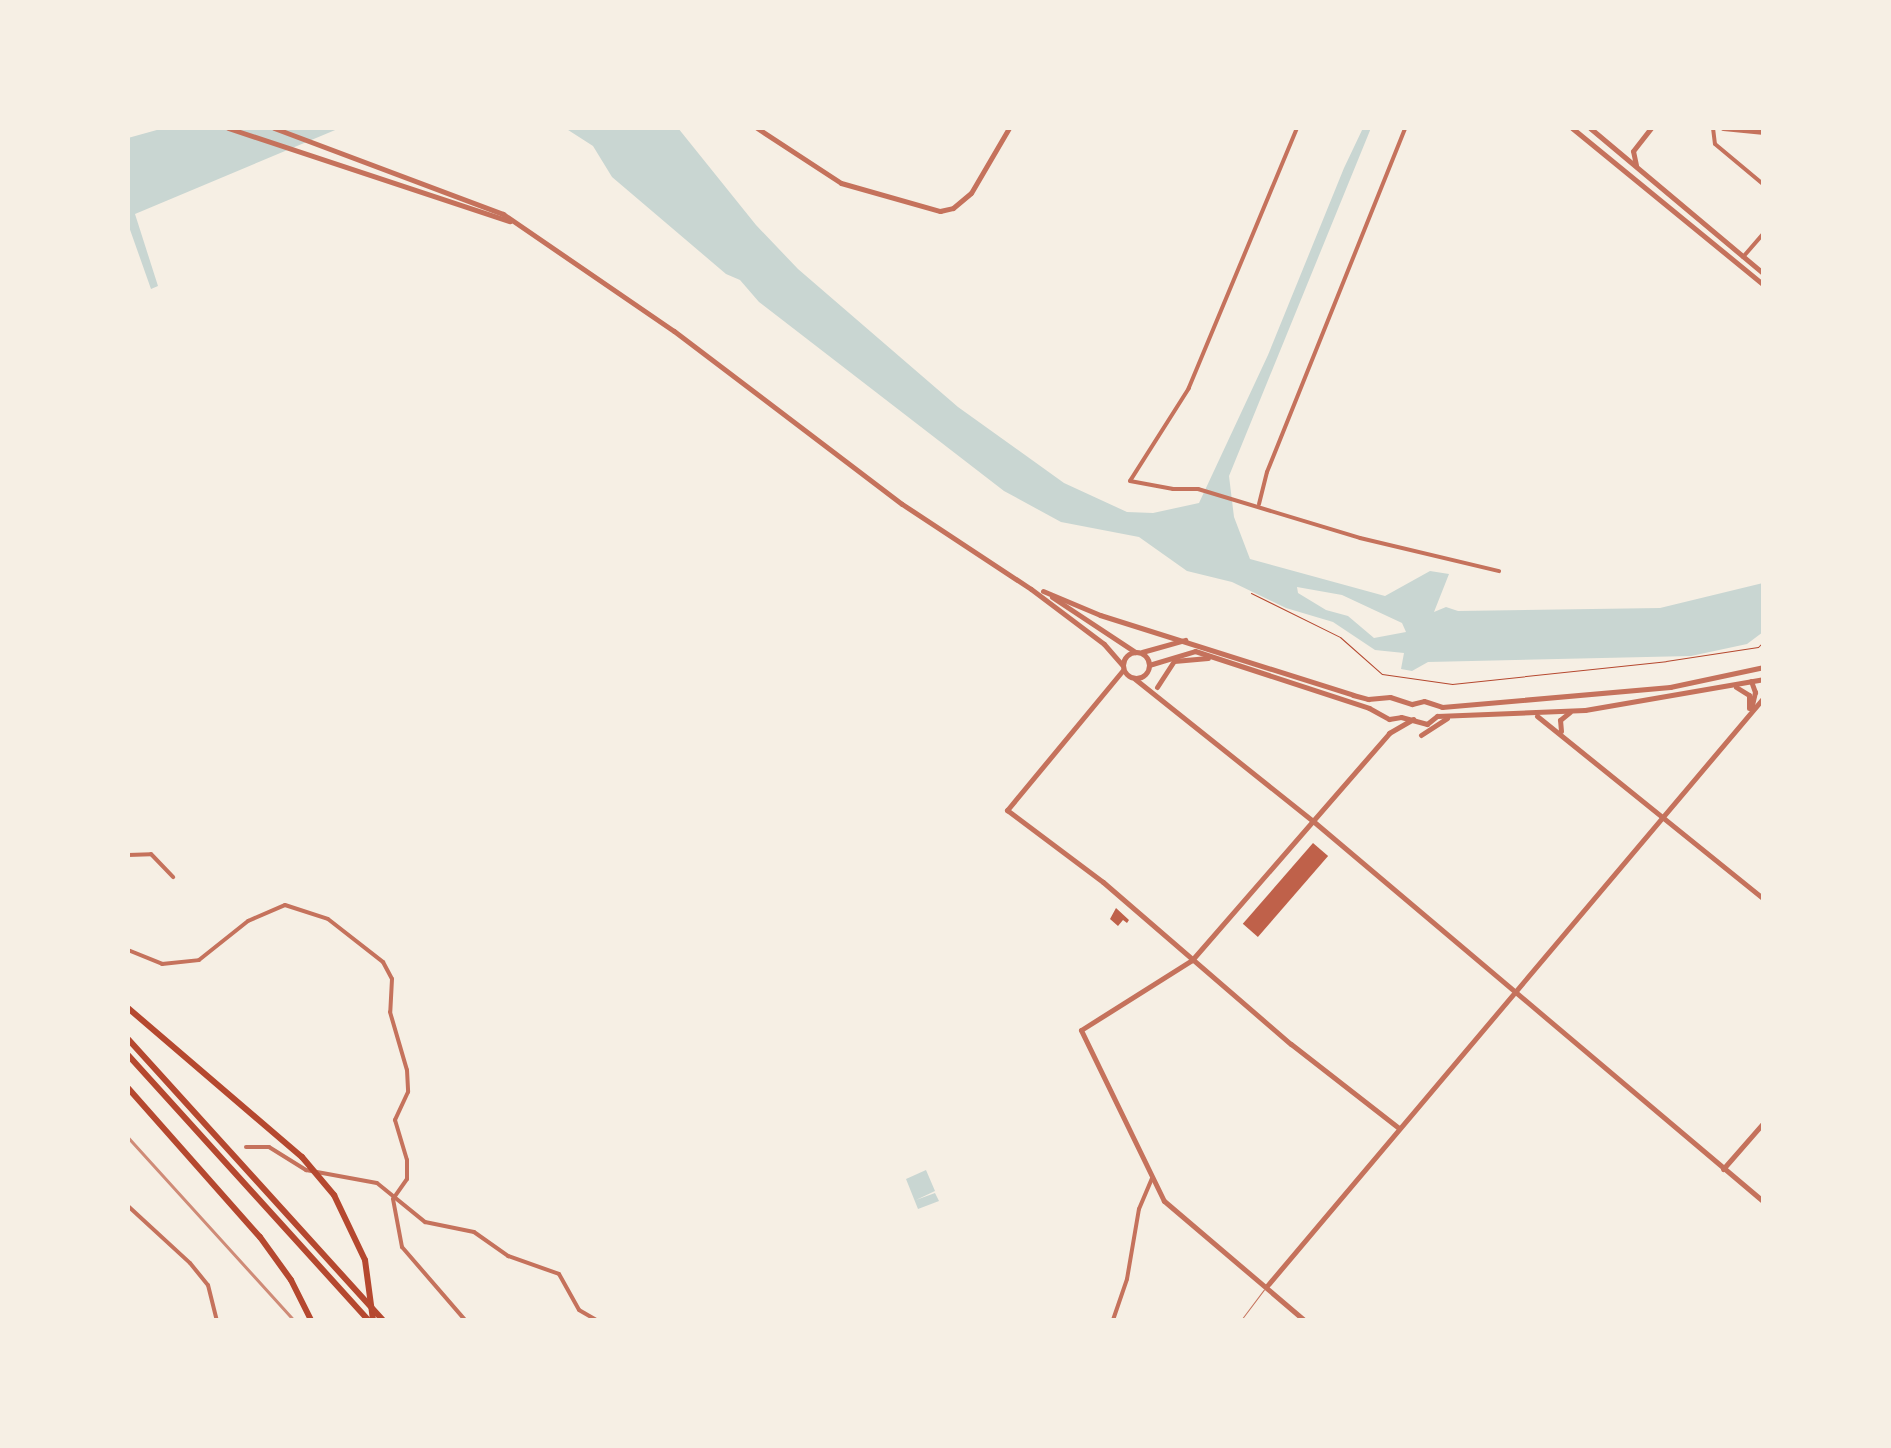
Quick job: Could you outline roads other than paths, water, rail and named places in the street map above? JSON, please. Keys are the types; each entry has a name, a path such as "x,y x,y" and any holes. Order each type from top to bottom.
{"highway":[{"path":"128,1008 302,1158 334,1194 365,1260 370,1320"},
{"path":"128,1039 384,1320"},
{"path":"128,1055 370,1320"},
{"path":"128,1088 260,1237 291,1280 310,1320"}],"street":[{"path":"228,128 512,222"},
{"path":"274,128 454,192 512,222 674,330 902,504 1031,588 1104,644 1133,678 1162,697 1313,821 1764,1202"},
{"path":"757,128 842,183 940,211 954,208 971,194 1009,128"},
{"path":"1297,128 1189,388 1130,481 1173,490 1198,489 1259,504 1360,538 1499,570"},
{"path":"1259,504 1267,472 1405,128"},
{"path":"1575,128 1764,285"},
{"path":"1582,135 1589,128 1764,274"},
{"path":"1638,168 1633,150 1651,128"},
{"path":"1712,128 1715,144 1764,185"},
{"path":"1723,128 1764,132"},
{"path":"1743,257 1764,233"},
{"path":"1031,588 1100,615 1353,695 1434,706 1552,700 1670,687 1764,667"},
{"path":"1043,591 1137,652 1162,697"},
{"path":"1188,640 1137,652 1115,685 1007,810 1103,882 1192,960 1399,1128"},
{"path":"1115,685 1148,667 1195,650 1376,711 1389,719 1429,723"},
{"path":"1157,687 1174,661 1200,656 1222,660"},
{"path":"1748,670 1755,692 1748,716"},
{"path":"1451,716 1421,736 1437,716 1570,712 1764,678"},
{"path":"1733,686 1749,695 1748,716"},
{"path":"1266,1287 1518,994 1764,697"},
{"path":"1376,711 1381,699"},
{"path":"1552,700 1552,713"},
{"path":"1434,706 1437,716"},
{"path":"1562,734 1560,720 1570,712"},
{"path":"1531,714 1562,734 1764,900"},
{"path":"1389,719 1389,733"},
{"path":"1304,1320 1178,1216 1152,1179 1081,1030 1192,960 1389,733 1413,719"},
{"path":"128,856 151,854 174,877"},
{"path":"128,950 162,964 198,960 258,915 285,905 328,919 383,962 392,980 390,1012 407,1070 408,1092 394,1120 408,1160 407,1178 393,1200 402,1247 465,1320"},
{"path":"1723,1169 1764,1122"},
{"path":"246,1147 269,1147 306,1170 377,1183 393,1200 425,1222 474,1232 508,1256 559,1274 580,1310 596,1320"},
{"path":"1113,1320 1126,1280 1139,1209 1152,1179"},
{"path":"128,1206 190,1263 208,1285 217,1320"}],"lane":[{"path":"1241,1320 1266,1287"}],"railway":[{"path":"128,1137 294,1320"}]}
